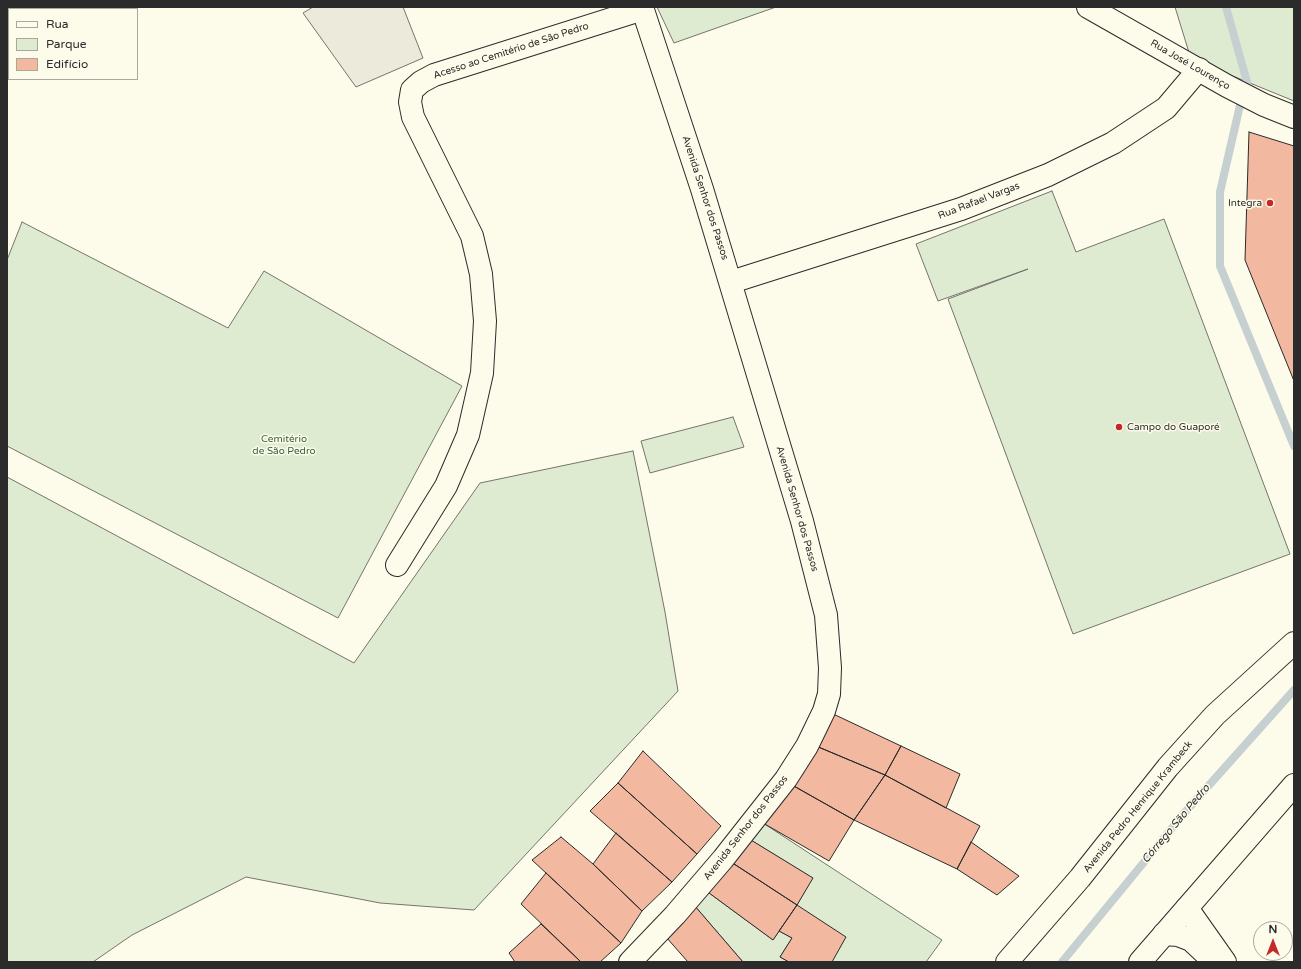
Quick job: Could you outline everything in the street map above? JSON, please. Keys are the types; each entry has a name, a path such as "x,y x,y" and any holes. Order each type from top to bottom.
{"street":[{"name":"Rua José Lourenço","path":"1088,7 1228,86 1264,105 1294,117"},
{"name":"Avenida Senhor dos Passos","path":"630,962 675,915 719,864 786,779 817,728 830,694 830,668 826,615 802,521 731,282 643,8"},
{"name":"Acesso ao Cemitério de São Pedro","path":"397,565 446,486 468,435 482,373 485,321 481,274 472,236 413,117 410,102 412,90 421,82 434,75 643,8"},
{"name":"Rua Rafael Vargas","path":"731,282 961,210 1048,175 1113,143 1166,108 1199,69"},
{"name":"Avenida Pedro Henrique Krambeck","path":"1007,962 1080,878 1173,761 1215,715 1294,643"},
{"path":"1140,962 1294,785"},
{"path":"1186,908 1225,962"},
{"path":"1164,934 1178,935 1191,940 1208,956 1210,962"}],"green space":[{"path":"657,7 776,7 674,43"},
{"path":"1175,7 1294,7 1294,101 1191,59"},
{"name":"Campo do Guaporé","path":"1052,191 1076,252 1164,219 1290,554 1073,634 948,299 1028,269 938,301 916,244"},
{"name":"Cemitério de São Pedro","path":"22,222 228,328 264,271 462,386 338,618 7,446 7,260"},
{"path":"733,417 744,447 650,473 641,441"},
{"path":"633,451 665,612 678,691 474,910 380,903 246,877 132,935 93,962 7,962 7,477 354,663 480,483"},
{"path":"763,823 942,940 926,962 832,962 797,905 812,878 746,837"},
{"path":"705,890 773,940 779,931 792,938 780,957 789,962 743,962 694,905"}],"shaded area":[{"path":"313,7 403,7 423,58 356,87 303,13"}],"building":[{"name":"Integra","path":"1249,132 1294,146 1294,381 1245,260"},
{"path":"829,712 901,746 885,775 816,746"},
{"path":"816,746 885,775 854,820 792,785"},
{"path":"901,746 960,774 946,808 885,775"},
{"path":"643,751 721,826 697,854 618,783"},
{"path":"885,775 980,826 957,869 854,820"},
{"path":"618,783 697,854 672,882 590,811"},
{"path":"792,785 854,820 829,861 763,823"},
{"path":"616,833 672,882 642,911 593,864"},
{"path":"561,837 593,864 642,911 621,943 532,860"},
{"path":"746,837 813,878 797,905 728,860"},
{"path":"971,842 1019,876 997,895 957,869"},
{"path":"728,860 797,905 773,940 705,890"},
{"path":"546,873 621,943 600,962 581,962 521,904"},
{"path":"694,905 743,962 688,962 666,937"},
{"path":"797,905 846,937 832,962 789,962 780,957 792,938 779,931"},
{"path":"541,924 581,962 515,962 509,953"}],"waterway":[{"path":"1226,7 1247,82"},
{"path":"1241,101 1220,192 1220,266 1294,446"},
{"name":"Córrego São Pedro","path":"1062,962 1186,811 1294,690"}],"place":[{"name":"Integra","path":"1270,203"},
{"name":"Campo do Guaporé","path":"1119,427"}]}
